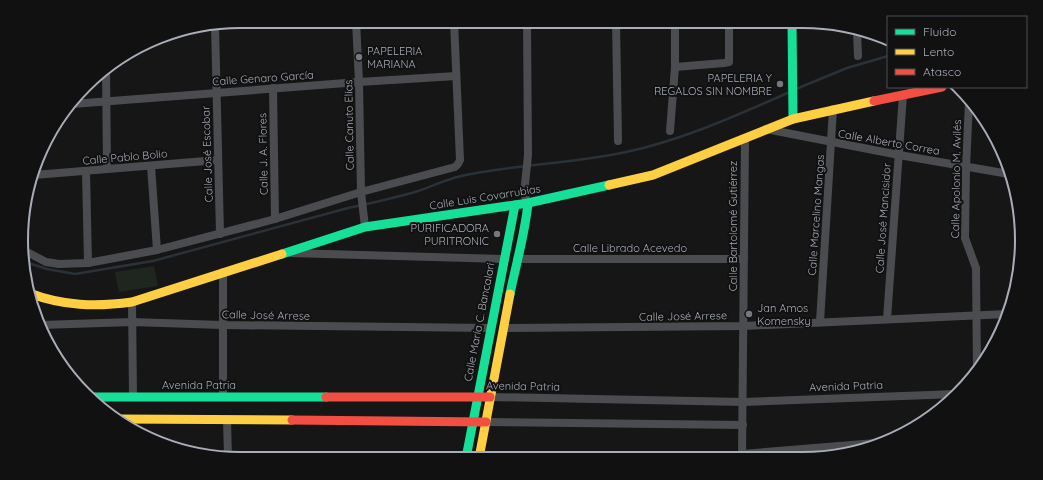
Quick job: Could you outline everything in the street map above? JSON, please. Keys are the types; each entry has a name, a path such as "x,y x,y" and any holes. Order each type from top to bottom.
{"street":[{"name":"Calle Canuto Elías","path":"356,28 363,218 365,227"},
{"path":"28,253 46,262 59,264 88,263 157,250 275,219 452,168 458,164 460,160 454,28"},
{"path":"480,452 517,259 526,224 528,203 525,191 528,155 527,28"},
{"path":"616,28 618,141"},
{"path":"670,131 675,67 675,28"},
{"path":"675,67 729,62 729,28"},
{"path":"792,28 793,119"},
{"name":"Calle José Escobar","path":"215,30 220,234"},
{"path":"857,35 858,56"},
{"path":"106,76 107,169"},
{"name":"Calle Genaro García","path":"78,104 273,88 456,76"},
{"name":"Calle J. A. Flores","path":"273,88 275,219"},
{"name":"Calle Luis Covarrubias","path":"35,295 48,299 81,304 100,305 132,302 365,227 528,203 653,175 793,119 833,109 937,88"},
{"name":"Calle José Mancisidor","path":"887,319 902,95"},
{"name":"Calle Apolonio M. Avilés","path":"969,108 965,238 976,268 975,315 977,361"},
{"name":"Calle Marcelino Mangas","path":"820,322 833,109"},
{"name":"Calle Alberto Correa","path":"765,129 899,155 1004,173"},
{"name":"Calle Bartolomé Gutiérrez","path":"742,452 744,139"},
{"name":"Calle Pablo Bolio","path":"38,175 218,160"},
{"path":"151,166 157,250"},
{"path":"86,171 88,263"},
{"name":"Calle María C. Bancalari","path":"467,452 503,259 515,205 525,191"},
{"path":"282,253 503,259"},
{"name":"Calle Librado Acevedo","path":"517,259 744,259"},
{"path":"223,272 223,397"},
{"path":"132,302 133,397"},
{"name":"Calle José Arrese","path":"504,328 743,326 1002,314"},
{"name":"Calle José Arrese","path":"46,325 132,322 222,325 490,328"},
{"name":"Avenida Patria","path":"98,397 490,397 743,402 948,394"},
{"path":"228,420 228,452"},
{"path":"132,423 228,420 743,425"},
{"path":"784,452 859,445"}],"shaded area":[{"path":"154,266 158,286 119,292 115,272"}],"waterway":[{"path":"796,89 847,68 887,56"},
{"path":"29,263 47,269 75,274 153,261 348,208 409,194 461,176 502,169 606,156 647,147 710,126 790,92"}],"traffic: fast":[{"path":"792,28 793,119"},
{"path":"282,254 365,227 528,203 609,185"},
{"path":"510,294 523,238 528,203"},
{"path":"467,452 515,205"},
{"path":"98,397 326,397"}],"traffic: slow":[{"path":"609,185 653,175 793,119 874,101"},
{"path":"35,295 54,301 93,305 132,302 282,254"},
{"path":"480,452 510,294"},
{"path":"127,419 292,420"}],"traffic: jam":[{"path":"874,101 937,88"},
{"path":"326,397 490,397"},
{"path":"292,420 486,422"}],"place":[{"name":"PAPELERIA MARIANA","path":"359,57"},
{"name":"PAPELERIA Y REGALOS SIN NOMBRE","path":"780,84"},
{"name":"PURIFICADORA PURITRONIC","path":"497,234"},
{"name":"Jan Amos Komensky","path":"749,314"}]}
